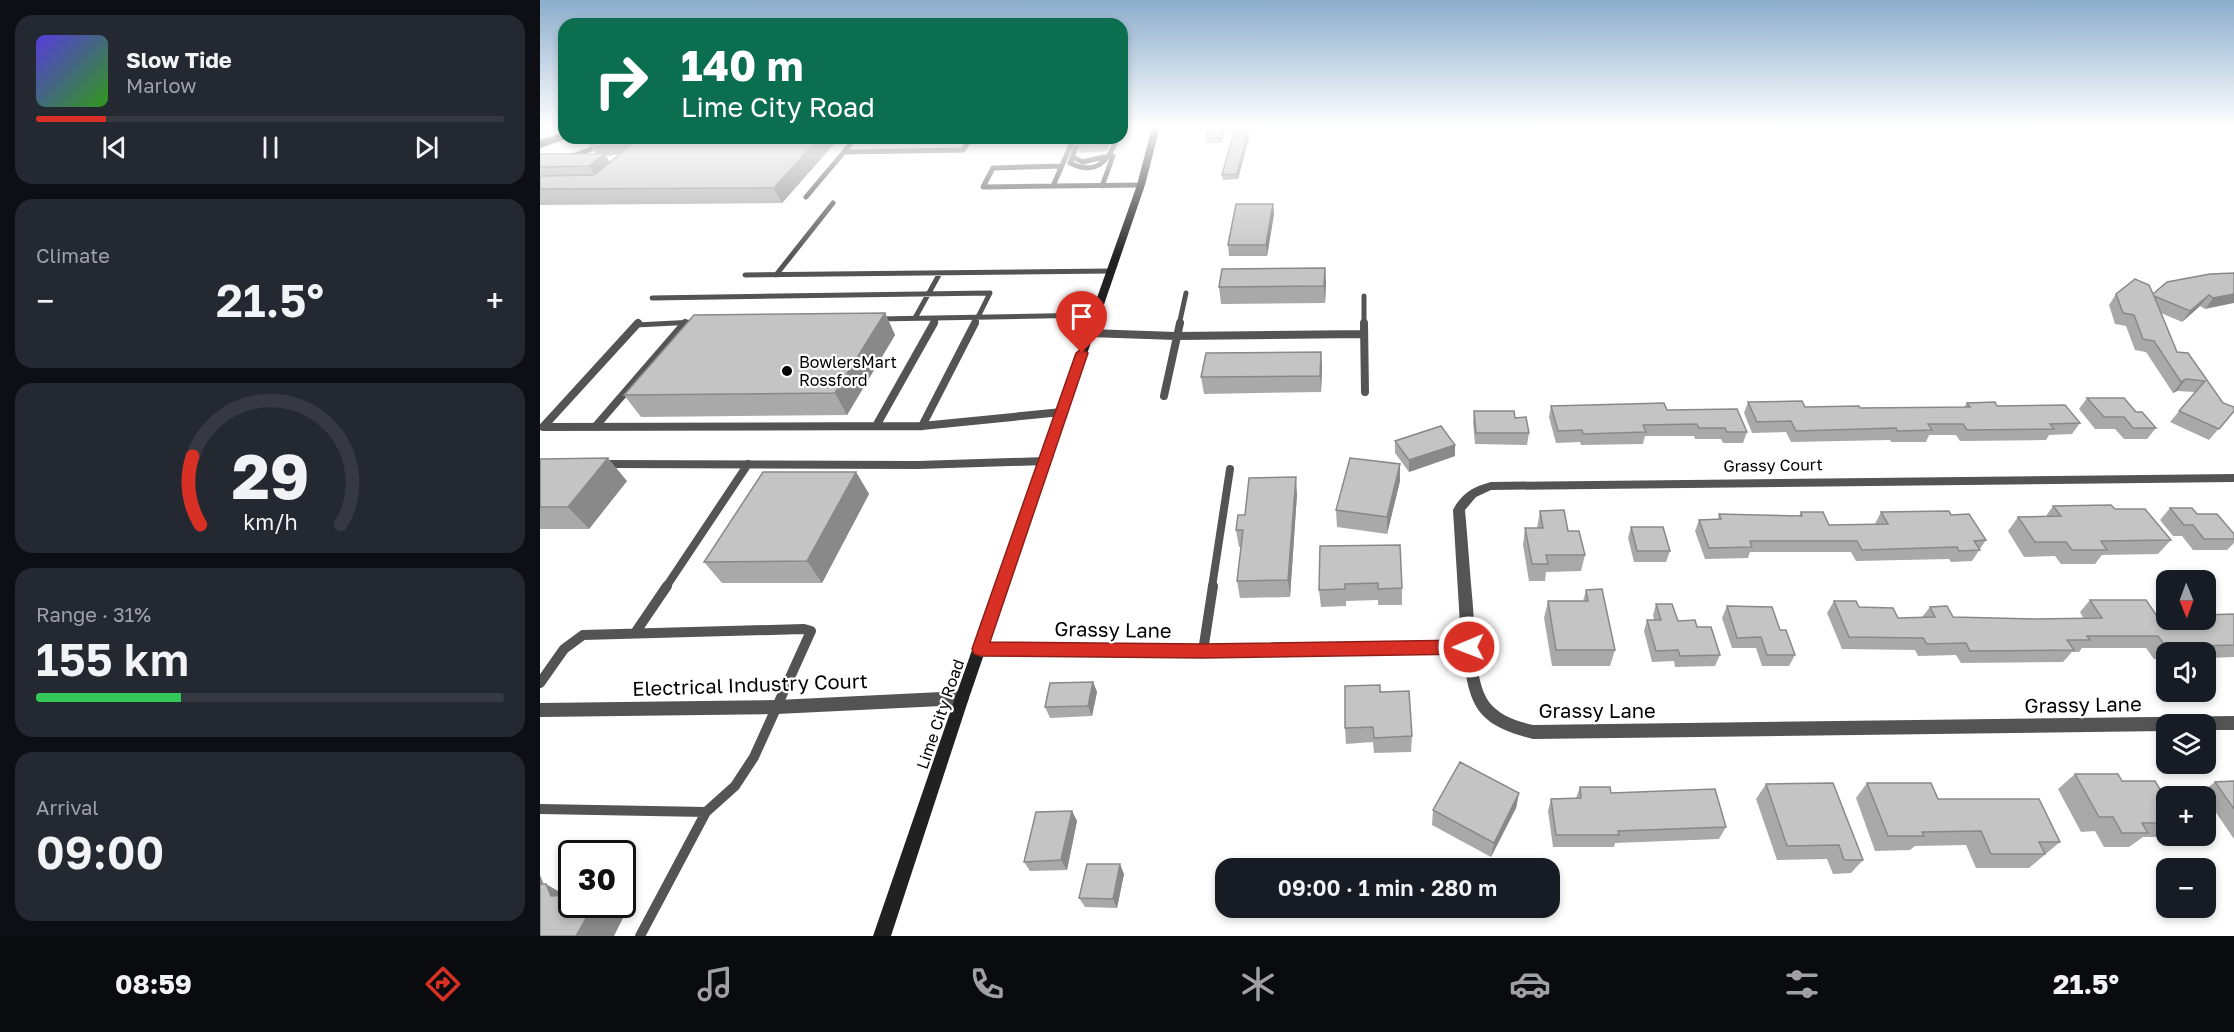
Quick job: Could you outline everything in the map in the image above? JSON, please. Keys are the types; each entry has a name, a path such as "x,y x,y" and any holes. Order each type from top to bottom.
{"street":[{"name":"Lime City Road","path":"882,936 1145,171"},
{"name":"Grassy Court","path":"1469,647 1459,510 1467,497 1491,486 2234,478"},
{"name":"Grassy Lane","path":"980,649 1203,651 1469,647 1474,689 1480,704 1504,724 1533,732 2234,723"},
{"name":"Electrical Industry Court","path":"540,710 777,707 962,698"}],"lane":[{"path":"806,197 828,171"},
{"path":"992,171 983,187 1141,185"},
{"path":"1053,186 1060,171"},
{"path":"1102,186 1108,171"},
{"path":"776,275 833,203"},
{"path":"745,275 1111,271"},
{"path":"915,318 940,273"},
{"path":"1164,396 1186,292"},
{"path":"652,298 990,293 980,317 922,426"},
{"path":"1364,296 1365,392"},
{"path":"869,319 1096,315"},
{"path":"876,426 937,318"},
{"path":"595,427 685,322"},
{"path":"708,322 638,323 543,428 922,426 1062,412"},
{"path":"1089,333 1176,336 1364,334"},
{"path":"598,464 918,465 1045,461"},
{"path":"635,633 748,464"},
{"path":"1203,651 1230,469"},
{"path":"540,683 576,637 635,633 811,631 754,757 735,786 706,812 640,936"},
{"path":"540,809 706,812"}],"building":[{"path":"599,171 790,171 774,188 540,189 540,176 594,175"},
{"path":"1223,171 1238,171 1237,174 1222,175"},
{"path":"1236,204 1273,204 1266,245 1228,245"},
{"path":"1325,268 1324,286 1219,287 1222,269"},
{"path":"2234,273 2234,294 2213,298 2209,295 2190,311 2154,296 2177,352 2188,353 2223,403 2234,407 2234,411 2219,429 2179,411 2205,381 2186,379 2181,382 2154,341 2143,339 2134,315 2123,313 2116,294 2135,279 2149,285 2153,294 2167,282 2210,274"},
{"path":"885,313 835,393 624,395 694,315"},
{"path":"1321,352 1320,376 1201,377 1206,353"},
{"path":"2087,398 2124,398 2136,412 2142,412 2156,428 2133,428 2124,417 2104,417"},
{"path":"1802,401 1805,407 1859,406 1860,408 1970,407 1967,403 1995,402 1997,406 2065,405 2080,423 2050,424 2054,429 1967,430 1963,424 1928,424 1932,430 1897,431 1896,428 1796,431 1791,421 1757,422 1748,402"},
{"path":"1664,403 1667,410 1737,409 1747,432 1727,432 1725,428 1699,428 1697,424 1643,425 1646,432 1583,434 1582,430 1558,431 1551,406"},
{"path":"1474,411 1514,411 1515,418 1526,417 1529,433 1476,433"},
{"path":"1441,426 1455,445 1409,460 1395,441"},
{"path":"608,458 568,507 540,507 540,459"},
{"path":"1350,458 1400,464 1387,517 1336,510"},
{"path":"763,472 856,472 807,561 704,562"},
{"path":"1296,477 1288,580 1237,581 1243,530 1236,530 1238,515 1245,515 1249,478"},
{"path":"2111,505 2115,509 2145,509 2171,540 2101,541 2107,550 2072,550 2066,542 2035,542 2018,517 2061,516 2053,506"},
{"path":"2170,508 2192,508 2197,514 2217,514 2234,534 2234,539 2204,539 2193,525 2184,525"},
{"path":"1564,510 1568,531 1579,531 1585,555 1546,555 1548,564 1532,564 1525,528 1543,528 1540,511"},
{"path":"1949,511 1951,515 1969,514 1986,540 1974,541 1980,550 1959,551 1957,547 1862,550 1857,541 1750,541 1752,547 1709,548 1699,520 1721,519 1719,514 1802,516 1801,512 1823,512 1829,525 1888,524 1881,512"},
{"path":"1631,527 1663,527 1670,551 1637,551"},
{"path":"1400,545 1402,588 1378,589 1378,583 1345,584 1345,589 1319,590 1320,546"},
{"path":"1602,589 1615,650 1556,650 1548,601 1588,601 1586,590"},
{"path":"2090,600 2146,600 2156,615 2156,630 2216,630 2216,615 2234,614 2234,645 2216,646 2216,642 2162,642 2158,636 2087,636 2090,640 2067,640 2074,650 1970,651 1966,643 1927,644 1923,638 1849,637 1834,601 1856,601 1859,607 1893,608 1898,618 1935,617 1930,607 1947,606 1953,617 2102,618"},
{"path":"1656,604 1672,604 1678,621 1695,620 1697,627 1711,627 1720,655 1680,656 1678,650 1656,651 1647,620 1661,620"},
{"path":"1727,606 1772,607 1780,630 1786,630 1795,655 1767,655 1761,637 1737,638"},
{"path":"1093,682 1088,706 1045,707 1050,683"},
{"path":"1380,685 1380,692 1409,691 1412,736 1374,738 1373,727 1345,728 1345,686"},
{"path":"1460,762 1519,793 1494,843 1433,810"},
{"path":"2075,774 2118,774 2122,781 2155,781 2158,786 2156,786 2156,823 2142,823 2148,833 2122,833 2113,817 2099,817"},
{"path":"2234,781 2234,809 2215,782"},
{"path":"1833,783 1863,860 1844,860 1839,845 1787,846 1766,784"},
{"path":"1867,783 1931,783 1938,799 2039,799 2060,842 2039,842 2045,854 1991,854 1981,831 1922,832 1924,836 1888,836"},
{"path":"1580,787 1610,787 1611,793 1715,789 1726,827 1618,831 1619,835 1556,835 1551,799 1581,798"},
{"path":"1072,811 1061,860 1024,862 1036,812"},
{"path":"1087,864 1120,864 1113,899 1079,898"},
{"path":"540,884 546,884 551,896 558,896 558,918 586,918 576,936 540,936"}],"place":[{"name":"BowlersMart Rossford","path":"787,371"}],"route":[{"path":"1082,353 980,649 1203,651 1469,647"}]}
